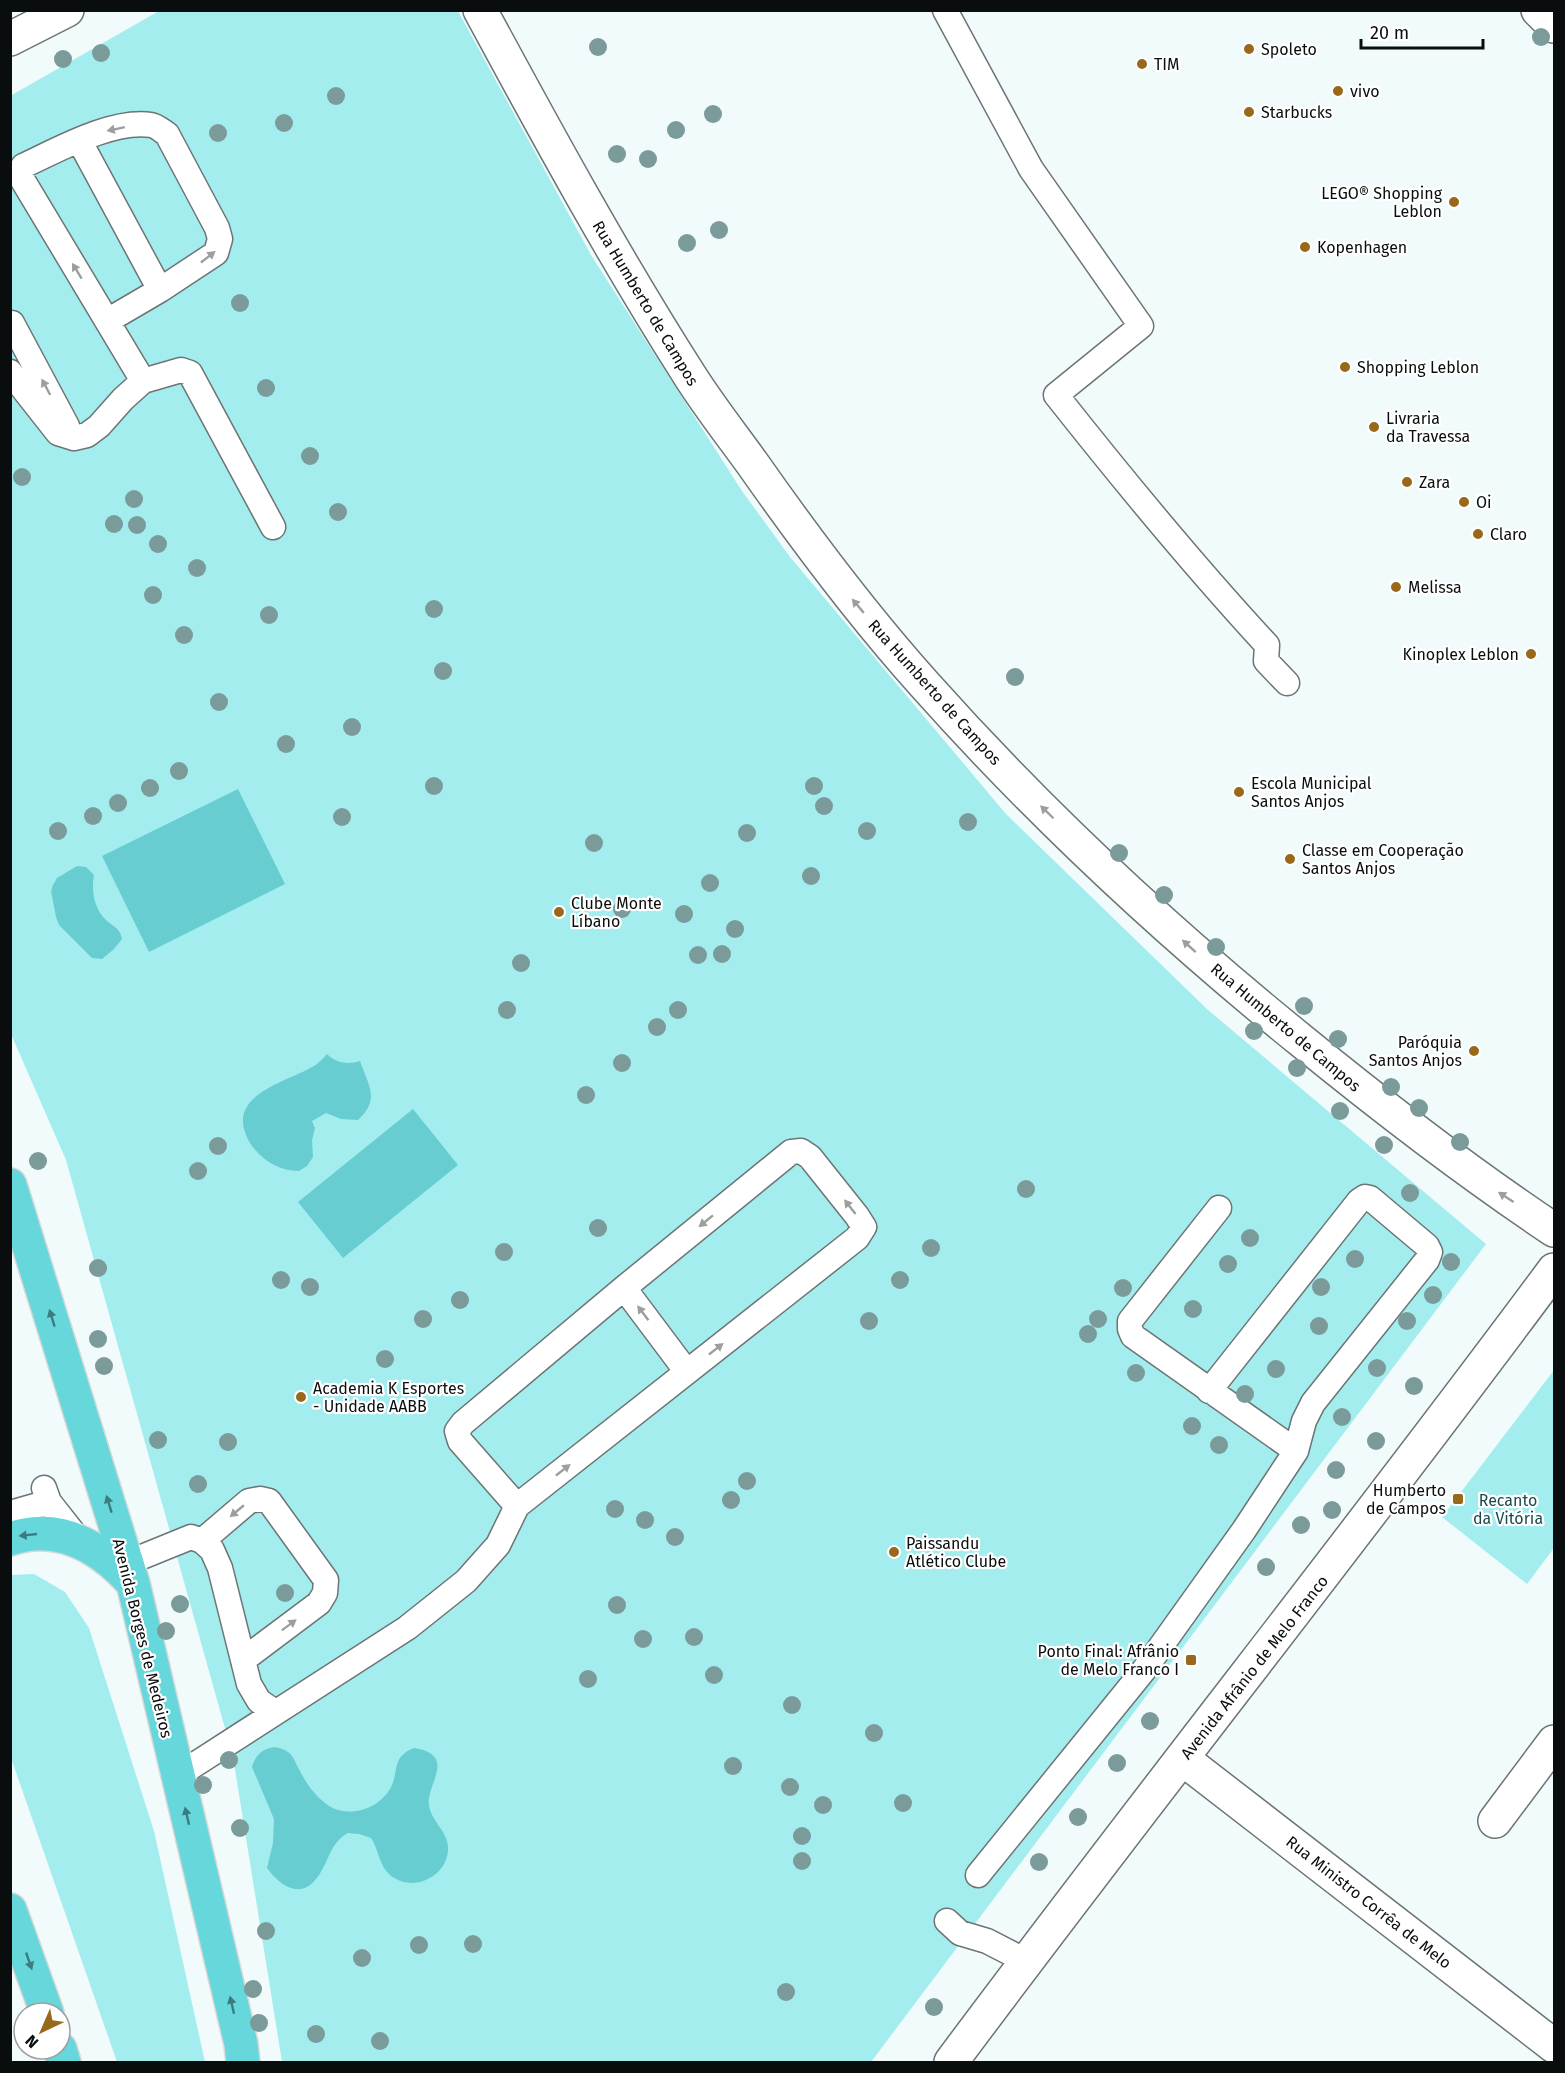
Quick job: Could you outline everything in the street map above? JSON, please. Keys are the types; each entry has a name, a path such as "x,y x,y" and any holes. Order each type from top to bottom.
{"highway":[{"name":"Avenida Borges de Medeiros","path":"13,1203 130,1573 241,2044 243,2062"},
{"path":"10,1539 26,1534 54,1535 79,1540 130,1573"},
{"path":"10,1910 43,2001"}],"street":[{"path":"10,39 67,10"},
{"name":"Rua Humberto de Campos","path":"480,10 601,231 691,378 772,493 852,599 925,685 1016,783 1120,884 1194,950 1302,1042 1418,1134 1484,1183 1554,1230"},
{"path":"1538,10 1554,26"},
{"name":"Avenida Afrânio de Melo Franco","path":"951,2062 1026,1961 1412,1460 1554,1270"},
{"path":"1496,1821 1554,1742"},
{"name":"Rua Ministro Corrêa de Melo","path":"1183,1759 1554,2046"}],"lane":[{"path":"945,10 1031,169 1141,326 1056,395 1123,480 1224,598 1268,645 1266,661 1287,683"},
{"path":"107,321 160,291 216,253 220,239 217,228 167,134 153,125 134,125 89,135 23,166 19,174 107,321 143,381"},
{"path":"79,140 160,291"},
{"path":"12,323 74,438"},
{"path":"10,372 58,434 74,438 87,435 99,426 143,381 181,370 190,373 273,527"},
{"path":"177,1776 407,1628 466,1581 498,1545 517,1506 857,1238 864,1227 810,1157 801,1151 790,1152 463,1423 457,1431 460,1441 517,1506"},
{"path":"978,1875 1144,1670 1244,1530 1296,1451 1304,1421 1313,1403 1427,1260 1430,1252 1427,1245 1370,1198 1365,1197 1359,1200 1209,1391"},
{"path":"1219,1208 1130,1321 1130,1329 1133,1336 1296,1451"},
{"path":"624,1288 687,1372"},
{"path":"10,1513 47,1495 79,1540"},
{"path":"202,1541 249,1501 261,1499 269,1501 326,1580 326,1593 319,1603 243,1660"},
{"path":"130,1573 191,1537 202,1541 212,1550 220,1568 249,1684 259,1701 275,1712"},
{"path":"947,1921 960,1933 987,1941 1026,1961"}],"green space":[{"name":"Clube Monte Líbano","path":"159,11 458,11 591,255 742,491 790,557 1006,814 1208,1010 1486,1244 871,2062 282,2062 233,1757 66,1160 11,1034 10,96"},
{"name":"Recanto da Vitória","path":"1554,1370 1554,1548 1527,1584 1442,1517"},
{"path":"34,1574 65,1592 89,1628 154,1831 205,2062 117,2062 11,1758 11,1575"}],"shaded area":[{"path":"238,789 285,884 149,952 102,856"},
{"path":"77,866 86,867 94,875 93,893 96,906 121,935 122,939 102,959 92,958 59,925 56,917 51,891 53,885 57,878"},
{"path":"327,1054 342,1062 360,1061 371,1092 369,1105 358,1120 341,1119 326,1113 312,1121 315,1128 312,1140 313,1157 307,1166 299,1171 278,1167 262,1157 252,1146 244,1129 243,1116 248,1105 257,1096 268,1088 317,1064"},
{"path":"413,1109 458,1165 343,1258 298,1202"},
{"path":"275,1747 290,1754 320,1799 337,1810 346,1811 365,1809 381,1800 392,1785 399,1759 407,1751 414,1748 427,1752 434,1757 437,1764 429,1805 430,1811 447,1840 447,1857 443,1866 428,1879 408,1883 398,1880 386,1870 371,1838 348,1833 334,1846 319,1875 306,1888 292,1888 279,1881 267,1868 273,1843 274,1819 252,1767 260,1753"}],"place":[{"name":"Spoleto","path":"1249,49"},
{"name":"TIM","path":"1142,64"},
{"name":"vivo","path":"1338,91"},
{"name":"Starbucks","path":"1249,112"},
{"name":"LEGO® Shopping Leblon","path":"1454,202"},
{"name":"Kopenhagen","path":"1305,247"},
{"name":"Shopping Leblon","path":"1345,367"},
{"name":"Livraria da Travessa","path":"1374,427"},
{"name":"Zara","path":"1407,482"},
{"name":"Oi","path":"1464,502"},
{"name":"Claro","path":"1478,534"},
{"name":"Melissa","path":"1396,587"},
{"name":"Kinoplex Leblon","path":"1531,654"},
{"name":"Escola Municipal Santos Anjos","path":"1239,792"},
{"name":"Classe em Cooperação Santos Anjos","path":"1290,859"},
{"name":"Clube Monte Líbano","path":"559,912"},
{"name":"Paróquia Santos Anjos","path":"1474,1051"},
{"name":"Academia K Esportes - Unidade AABB","path":"301,1397"},
{"name":"Humberto de Campos","path":"1458,1499"},
{"name":"Paissandu Atlético Clube","path":"894,1552"},
{"name":"Ponto Final: Afrânio de Melo Franco I","path":"1191,1660"}]}
